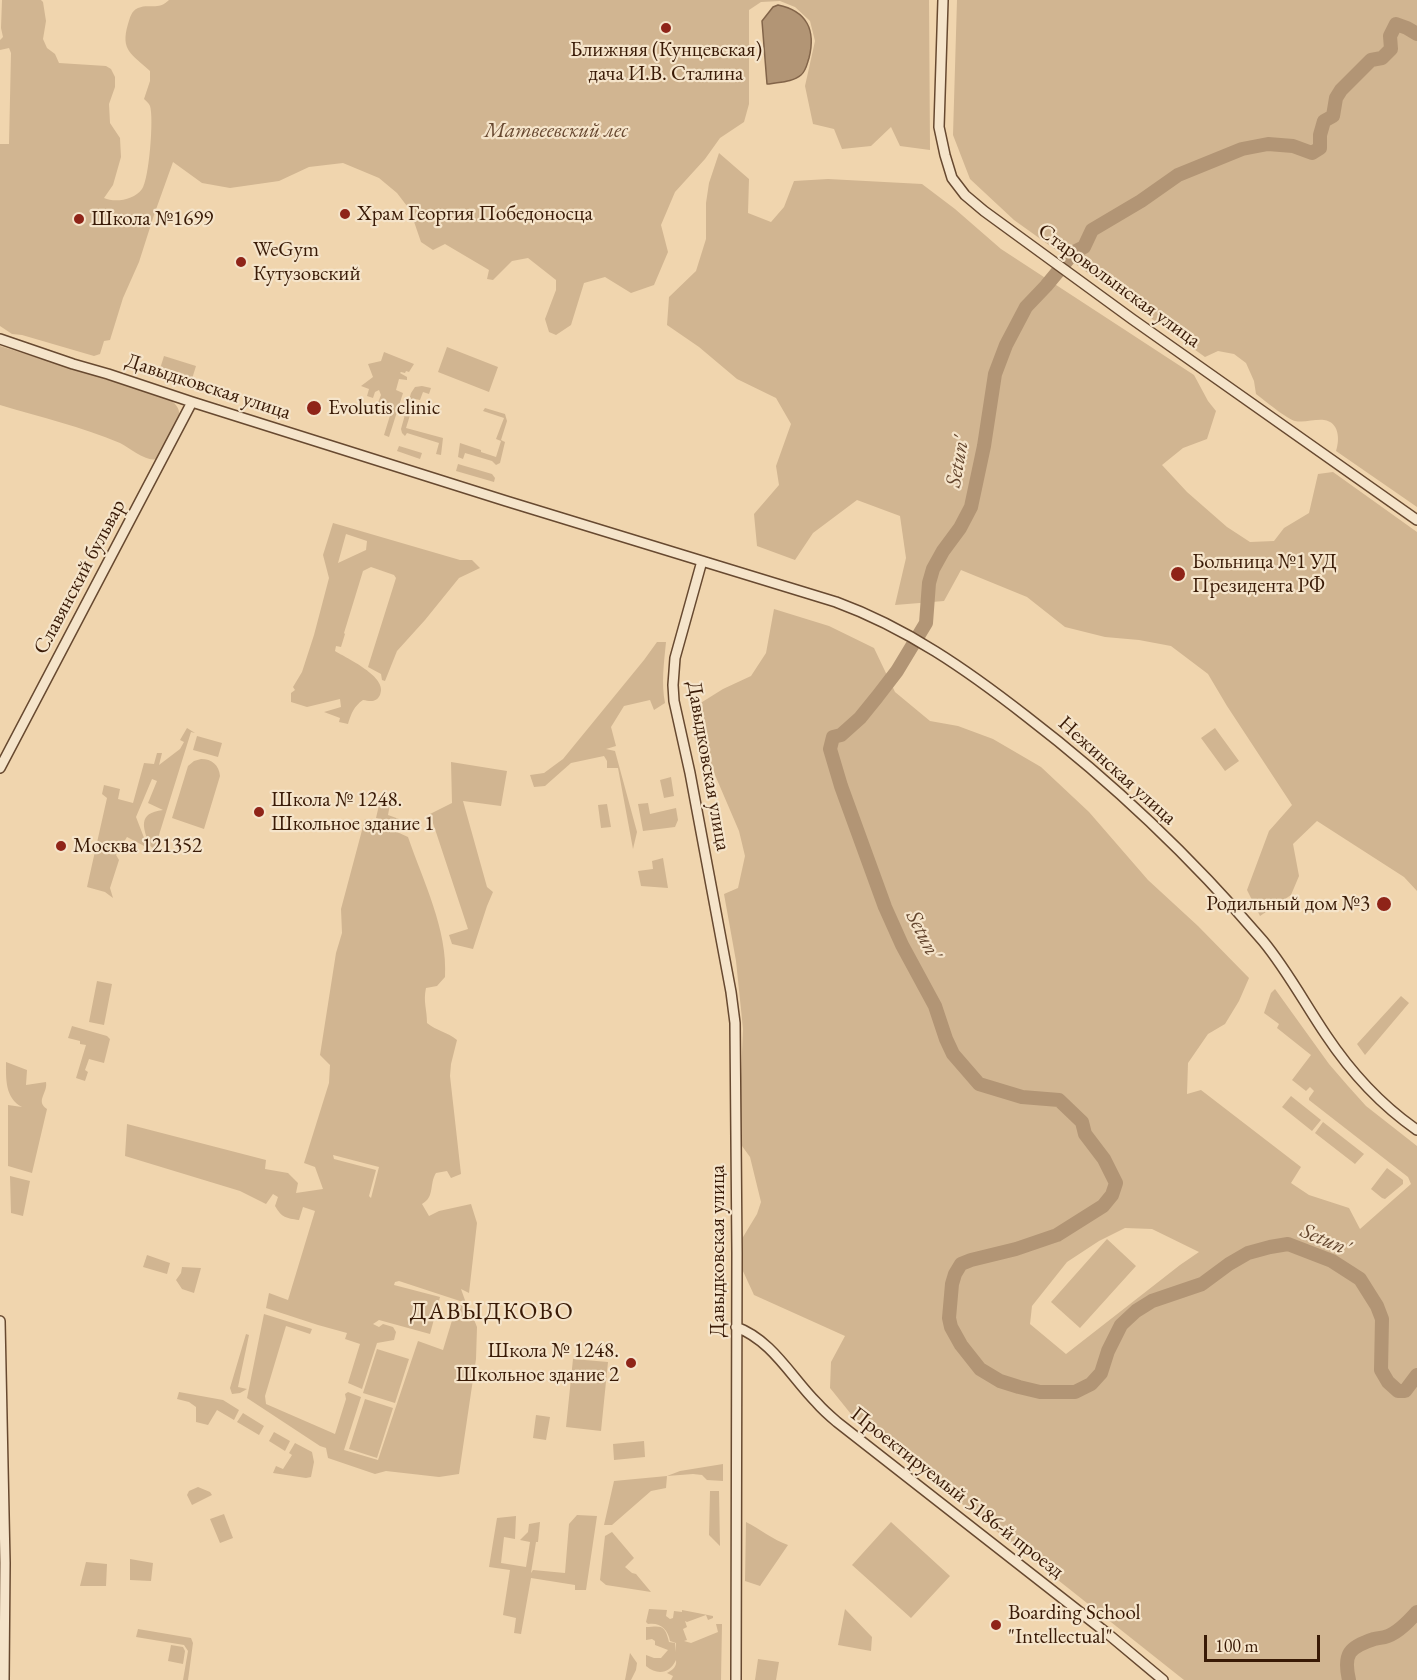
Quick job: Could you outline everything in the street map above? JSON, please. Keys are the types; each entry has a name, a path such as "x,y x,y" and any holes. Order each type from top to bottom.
{"street":[{"name":"Староволынская улица","path":"943,0 939,127 952,177 965,195 1132,319 1417,520"},
{"name":"Давыдковская улица","path":"0,339 192,402 702,561 675,658 673,686 674,701 690,773 734,1009 737,1252 736,1680"},
{"name":"Славянский бульвар","path":"0,768 192,402"},
{"name":"Нежинская улица","path":"702,561 836,602 895,627 936,650 977,678 1065,746 1130,802 1208,879 1274,955 1326,1036 1349,1066 1392,1111 1417,1130"},
{"path":"0,1321 6,1679"},
{"name":"Проектируемый 5186-й проезд","path":"736,1327 753,1335 767,1346 817,1403 837,1422 1108,1634 1163,1680"}],"green space":[{"name":"Матвеевский лес","path":"2,0 41,0 43,2 46,21 43,39 59,63 106,66 111,69 115,77 115,87 109,104 110,123 120,138 121,157 113,185 104,198 108,200 124,200 139,193 145,183 149,162 151,113 150,105 144,99 150,81 150,71 129,51 126,40 128,24 136,9 161,5 169,0 929,0 930,150 900,146 891,127 871,146 842,149 834,129 813,124 805,86 815,41 810,21 795,7 780,1 761,2 749,10 749,104 744,122 720,138 705,159 675,192 661,225 668,252 654,285 631,293 605,277 584,283 571,325 556,335 549,332 545,319 556,290 556,280 528,258 512,261 493,280 487,279 489,270 445,244 433,250 421,242 410,210 397,193 379,178 343,163 309,167 279,181 230,188 202,183 173,162 110,340 104,341 100,354 94,356 12,334 0,326 0,144 9,144 11,53 9,48 0,50 0,40 3,37"},
{"path":"957,0 1417,0 1417,507 1336,451 1338,436 1333,424 1329,421 1291,420 1256,394 1254,381 1246,363 1234,354 1218,351 1205,357 1014,220 970,179 953,135"},
{"path":"719,153 749,179 748,213 771,222 784,207 794,181 828,179 922,184 1001,249 1194,375 1216,411 1207,439 1183,448 1162,465 1187,492 1227,527 1250,542 1274,541 1284,528 1309,513 1318,474 1333,472 1417,532 1417,891 1404,877 1317,821 1293,844 1299,876 1291,895 1260,916 1247,890 1269,831 1292,805 1208,674 1171,646 1105,637 1065,627 1027,597 961,570 944,601 895,605 906,558 900,516 857,500 813,533 795,560 757,546 754,514 779,485 776,466 791,424 776,398 737,379 699,347 667,325 669,297 696,271 706,239 706,203 709,183"},
{"path":"0,346 169,399 178,408 179,415 157,459 143,457 120,443 91,432 0,405"},
{"path":"447,347 498,367 489,392 438,372"},
{"path":"384,352 414,364 409,372 400,373 407,377 407,380 399,379 396,390 403,393 389,437 384,435 392,409 377,405 381,395 379,390 375,392 373,398 367,396 369,389 361,386 373,377 368,364 381,361"},
{"path":"164,356 196,366 191,382 159,372"},
{"path":"415,387 431,388 429,394 423,392 420,400 415,399 406,428 443,438 441,455 436,454 439,443 407,433 405,436 402,433 401,429 411,393"},
{"path":"485,408 505,414 507,421 501,440 505,442 500,463 496,465 492,461 465,453 463,459 458,457 460,443 496,457 501,441 496,439 504,418 483,411"},
{"path":"399,446 422,453 420,459 397,451"},
{"path":"458,464 492,474 495,478 494,482 456,471"},
{"path":"333,523 460,560 472,560 480,568 459,578 397,651 385,681 382,680 381,674 368,667 396,578 394,575 371,567 363,571 341,647 336,646 335,651 373,675 381,688 377,699 363,700 357,705 348,724 339,722 340,718 324,712 341,707 340,699 307,707 291,702 291,693 295,690 293,687 302,672 329,578 323,555","holes":["346,534 367,541 366,550 338,563"]},
{"path":"774,609 829,626 874,648 895,692 930,721 958,726 993,739 1041,767 1089,812 1148,880 1198,926 1249,978 1225,1024 1208,1034 1188,1063 1187,1094 1201,1090 1301,1167 1291,1183 1309,1195 1349,1208 1360,1229 1411,1184 1408,1177 1309,1100 1314,1091 1310,1087 1306,1091 1292,1080 1311,1055 1277,1028 1279,1024 1264,1013 1271,993 1275,989 1329,1064 1366,1106 1417,1146 1417,1680 1184,1680 855,1419 830,1388 831,1362 845,1336 754,1295 742,1269 740,1242 757,1214 761,1202 750,1157 742,1146 740,1101 743,1029 736,961 724,894 738,888 745,856 739,831 712,768 695,740 691,709 723,689 751,676 766,653","holes":["1125,1228 1152,1229 1199,1252 1066,1354 1030,1324 1032,1306 1067,1262 1099,1241"]},
{"path":"657,642 666,642 663,680 665,703 654,710 650,700 624,706 611,727 616,746 606,749 615,751 637,832 633,849 618,768 607,768 604,756 571,763 545,786 534,787 530,775 544,773 563,759"},
{"path":"187,728 195,733 191,732 154,851 147,839 144,822 149,814 163,810 148,803 157,781 152,779 136,817 148,848 127,837 116,855 119,860 110,888 113,898 105,892 87,887 107,798 102,794 104,785 120,789 118,799 133,803 144,763 154,764 157,753 162,753 159,765 180,749 184,742 180,740"},
{"path":"1215,728 1239,761 1225,771 1201,738"},
{"path":"197,736 222,743 218,757 193,750"},
{"path":"201,759 214,763 220,776 204,829 172,818 188,766"},
{"path":"451,762 507,771 501,806 463,801 487,887 493,892 473,949 452,944 449,935 468,929 430,814 452,803"},
{"path":"671,777 674,796 664,798 660,780"},
{"path":"380,801 390,804 388,815 399,819 396,830 384,827 385,821 376,818"},
{"path":"648,803 650,814 676,808 678,820 675,827 643,831 638,804"},
{"path":"607,804 611,827 601,828 598,805"},
{"path":"365,819 385,831 397,832 408,837 439,924 445,959 445,977 437,986 426,988 427,1023 457,1040 450,1076 461,1174 451,1178 447,1171 436,1173 429,1198 422,1204 429,1216 439,1211 471,1204 477,1223 469,1293 461,1289 466,1303 399,1281 395,1282 394,1285 440,1297 430,1334 379,1320 373,1324 379,1327 383,1324 393,1327 396,1332 394,1340 377,1343 362,1389 348,1383 360,1344 345,1339 347,1333 266,1308 269,1293 288,1300 315,1211 303,1207 299,1220 288,1218 282,1215 275,1206 278,1197 273,1194 266,1204 240,1191 125,1156 127,1124 266,1160 265,1169 288,1173 298,1183 296,1193 323,1189 315,1167 304,1163 329,1083 330,1065 320,1055 336,953 342,933 341,909","holes":["333,1155 379,1167 371,1198 369,1196 376,1170 334,1159"]},
{"path":"663,858 668,888 641,886 638,871 653,869 652,861"},
{"path":"97,981 112,984 104,1025 89,1022"},
{"path":"1401,996 1409,1003 1365,1055 1357,1044"},
{"path":"72,1026 107,1036 110,1039 104,1063 89,1059 85,1070 88,1072 85,1081 76,1078 86,1045 68,1038"},
{"path":"6,1062 27,1070 26,1085 46,1082 42,1103 47,1109 32,1173 8,1166 8,1105 22,1107 12,1099 9,1093"},
{"path":"1291,1096 1321,1120 1312,1131 1282,1107"},
{"path":"1323,1122 1364,1154 1355,1164 1315,1133"},
{"path":"1387,1168 1403,1180 1403,1184 1385,1199 1371,1189"},
{"path":"10,1176 30,1181 23,1216 11,1213"},
{"path":"1107,1239 1136,1266 1080,1328 1051,1302"},
{"path":"147,1255 170,1263 167,1274 143,1267"},
{"path":"182,1267 201,1268 194,1293 182,1289 176,1280"},
{"path":"457,1304 469,1307 477,1327 476,1359 459,1474 439,1477 386,1471 375,1474 328,1458 326,1448 247,1398 264,1314 312,1329 310,1334 286,1326 265,1396 266,1404 335,1434 346,1399 345,1394 348,1392 361,1397 344,1450 378,1460 418,1341 443,1350"},
{"path":"246,1334 249,1335 238,1387 247,1389 232,1394 230,1388"},
{"path":"377,1349 409,1359 395,1403 363,1393"},
{"path":"573,1359 608,1362 601,1431 566,1427"},
{"path":"179,1392 223,1400 239,1410 234,1420 217,1410 208,1425 196,1422 196,1407 189,1402 177,1399"},
{"path":"365,1399 393,1408 377,1458 349,1449"},
{"path":"243,1413 264,1426 259,1435 237,1422"},
{"path":"536,1415 550,1417 546,1440 533,1438"},
{"path":"274,1432 290,1441 285,1451 269,1441"},
{"path":"644,1441 645,1457 614,1460 613,1444"},
{"path":"295,1443 312,1452 314,1462 311,1477 273,1473 276,1466 283,1469 292,1455 289,1453"},
{"path":"723,1464 723,1481 707,1480 702,1475 693,1474 667,1476 680,1471"},
{"path":"667,1476 666,1488 651,1491 612,1525 604,1525 614,1481"},
{"path":"198,1487 212,1495 192,1505 187,1495 189,1491"},
{"path":"710,1491 719,1491 720,1546 709,1535"},
{"path":"224,1514 233,1538 220,1543 210,1519"},
{"path":"577,1515 597,1516 586,1590 575,1590 575,1585 531,1578 521,1634 514,1633 516,1618 503,1615 510,1570 489,1567 497,1518 516,1516 515,1539 504,1537 501,1563 526,1567 530,1542 520,1540 528,1532 529,1524 540,1522 531,1573 533,1570 565,1573 569,1524"},
{"path":"746,1522 788,1545 760,1586 745,1581"},
{"path":"891,1522 950,1576 911,1618 852,1565"},
{"path":"612,1532 634,1558 625,1567 636,1574 651,1592 606,1585 600,1580 605,1536"},
{"path":"130,1559 153,1563 151,1581 130,1580"},
{"path":"86,1562 107,1564 106,1586 80,1586"},
{"path":"649,1609 667,1610 666,1616 670,1619 673,1618 674,1611 682,1612 682,1610 713,1616 708,1620 706,1615 685,1621 687,1627 683,1629 687,1640 684,1641 691,1643 718,1632 716,1624 722,1624 721,1680 671,1680 673,1676 667,1673 674,1668 676,1660 670,1668 663,1672 646,1666 646,1655 661,1658 668,1650 655,1645 652,1639 646,1640 646,1627 662,1627 646,1622"},
{"path":"845,1609 872,1637 871,1651 838,1645"},
{"path":"138,1629 191,1638 193,1643 188,1680 183,1680 188,1651 184,1645 136,1637"},
{"path":"171,1645 183,1647 185,1651 183,1664 168,1661"},
{"path":"630,1653 637,1663 636,1670 631,1680 625,1680"},
{"path":"758,1659 779,1662 776,1680 755,1680"}],"shaded area":[{"path":"778,5 796,12 807,23 811,48 806,67 801,75 790,80 767,84 762,21 773,7"}],"waterway":[{"name":"Setun'","path":"1417,34 1396,24 1390,36 1391,49 1382,58 1371,60 1336,98 1333,116 1324,121 1320,135 1320,148 1312,153 1293,146 1268,144 1242,149 1178,175 1141,201 1092,230 1084,247 1074,252 1026,307 1006,345 995,374 984,446 971,507 933,569 929,583 926,623 897,671 860,718 841,735 833,737 830,749 885,907 902,945 935,1006 953,1054 979,1084 1022,1097 1059,1100 1082,1122 1085,1134 1104,1159 1116,1183 1112,1195 1103,1206 1057,1235 961,1264 952,1284 949,1318 951,1327 961,1345 980,1369 1000,1381 1019,1387 1040,1392 1075,1392 1091,1384 1101,1373 1108,1351 1121,1325 1136,1311 1152,1301 1202,1284 1248,1253 1288,1244 1332,1261 1360,1279 1377,1306 1382,1319 1381,1370 1388,1382 1398,1391 1405,1391 1417,1375"},
{"name":"Setun'","path":"1349,1680 1347,1664 1350,1653 1359,1645 1392,1634 1404,1626 1417,1612"}],"place":[{"name":"Ближняя (Кунцевская) дача И.В. Сталина","path":"666,28"},
{"name":"Храм Георгия Победоносца","path":"345,214"},
{"name":"Школа №1699","path":"79,219"},
{"name":"WeGym Кутузовский","path":"241,262"},
{"name":"Evolutis clinic","path":"314,408"},
{"name":"Больница №1 УД Президента РФ","path":"1178,574"},
{"name":"Школа № 1248. Школьное здание 1","path":"259,812"},
{"name":"Москва 121352","path":"61,846"},
{"name":"Родильный дом №3","path":"1384,904"},
{"name":"Школа № 1248. Школьное здание 2","path":"631,1363"},
{"name":"Boarding School \"Intellectual\"","path":"996,1625"}],"district":[{"name":"ДАВЫДКОВО","path":"492,1312"}]}
